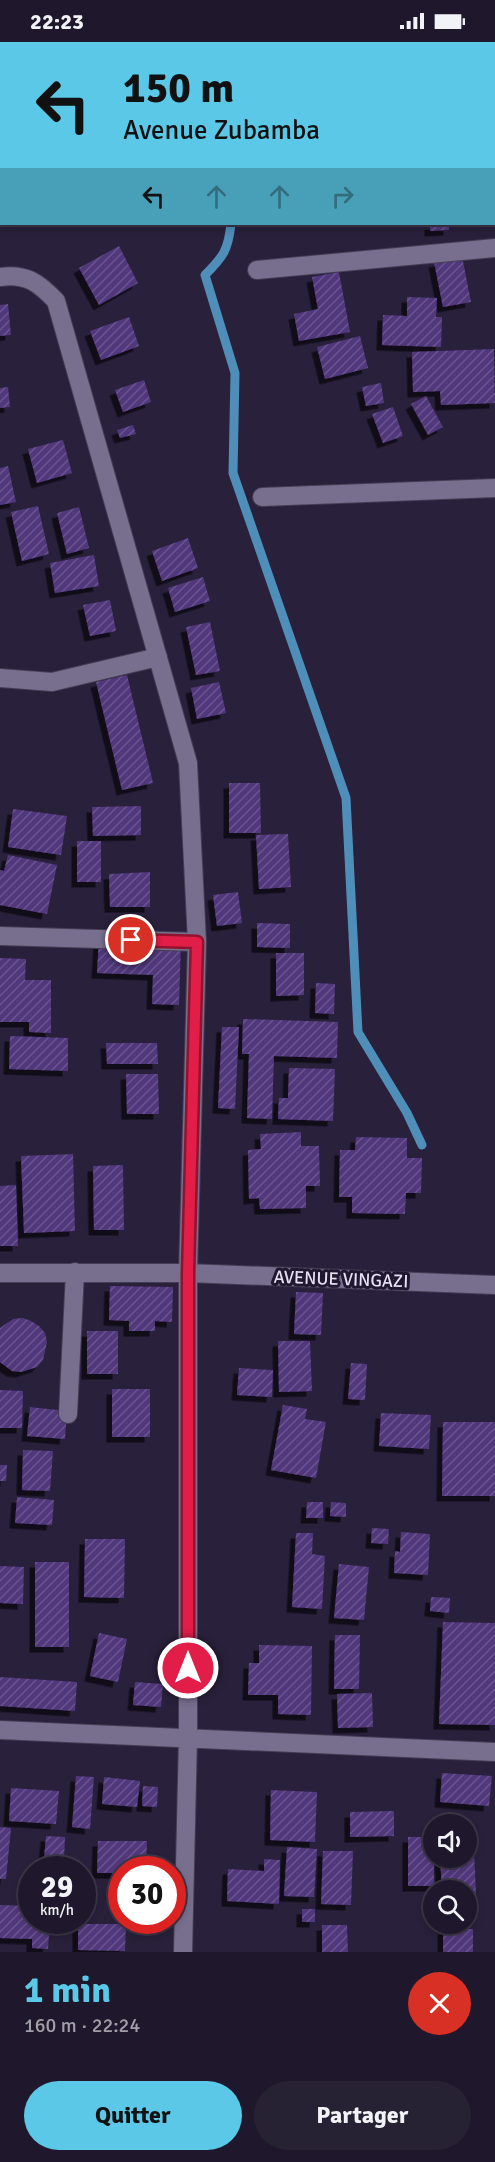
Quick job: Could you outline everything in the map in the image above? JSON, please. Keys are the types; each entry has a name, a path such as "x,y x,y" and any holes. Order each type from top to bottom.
{"street":[{"path":"257,270 495,248"},
{"path":"0,277 14,275 41,284 56,301 188,763 197,942 188,1273 188,1737 183,1952"},
{"path":"262,498 495,488"},
{"path":"0,678 52,682 158,657"},
{"path":"0,936 197,942"},
{"path":"68,1414 75,1272"},
{"name":"AVENUE VINGAZI","path":"0,1273 188,1273 495,1285"},
{"path":"0,1730 495,1752"}],"building":[{"path":"430,225 449,225 449,230 430,231"},
{"path":"119,246 138,283 99,305 79,268"},
{"path":"462,256 471,302 443,307 434,262"},
{"path":"339,272 350,332 299,341 294,314 318,309 312,277"},
{"path":"407,297 437,298 436,317 442,317 441,347 382,345 383,315 407,316"},
{"path":"8,304 11,335 0,336 0,305"},
{"path":"129,317 139,346 101,360 90,331"},
{"path":"360,336 368,368 325,379 317,347"},
{"path":"494,349 495,403 441,405 440,391 413,392 412,352"},
{"path":"144,380 151,402 123,412 115,390"},
{"path":"381,383 384,403 366,406 362,387"},
{"path":"8,387 10,407 0,408 0,388"},
{"path":"426,396 443,427 428,435 411,404"},
{"path":"393,407 403,436 383,443 372,414"},
{"path":"133,425 136,434 120,438 117,430"},
{"path":"63,440 72,473 37,483 28,449"},
{"path":"8,466 16,502 0,505 0,468"},
{"path":"38,506 49,554 22,561 11,512"},
{"path":"79,507 89,548 67,554 57,513"},
{"path":"188,538 198,568 162,581 152,551"},
{"path":"94,555 99,586 55,593 50,563"},
{"path":"203,577 210,601 175,612 168,588"},
{"path":"110,600 116,631 90,636 83,605"},
{"path":"210,622 220,671 196,675 186,627"},
{"path":"127,675 153,783 122,790 96,682"},
{"path":"219,682 226,713 197,719 191,688"},
{"path":"229,783 260,783 261,833 229,833"},
{"path":"141,806 141,835 93,836 92,807"},
{"path":"13,809 67,816 61,855 8,847"},
{"path":"288,834 291,887 259,889 256,835"},
{"path":"77,841 101,841 101,882 77,882"},
{"path":"8,855 57,865 47,914 0,905 0,870 4,871"},
{"path":"150,872 150,907 110,907 109,874"},
{"path":"238,892 242,923 217,926 213,895"},
{"path":"257,923 290,924 290,948 257,947"},
{"path":"99,939 181,942 179,1005 152,1004 153,975 97,973"},
{"path":"276,953 304,953 304,995 276,996"},
{"path":"0,958 26,959 25,980 51,980 51,1033 29,1032 29,1022 0,1022"},
{"path":"316,983 335,984 334,1014 315,1013"},
{"path":"243,1019 338,1022 337,1058 274,1056 272,1119 247,1118 249,1054 242,1054"},
{"path":"222,1027 239,1027 235,1109 218,1108"},
{"path":"10,1036 68,1038 68,1071 9,1069"},
{"path":"106,1043 157,1043 158,1064 107,1064"},
{"path":"289,1068 335,1069 333,1121 278,1119 279,1098 288,1098"},
{"path":"126,1074 158,1074 159,1114 127,1114"},
{"path":"301,1132 301,1146 319,1146 320,1186 306,1186 306,1208 260,1209 259,1198 249,1199 248,1150 261,1149 260,1134"},
{"path":"356,1137 407,1138 407,1158 422,1158 421,1193 406,1193 405,1214 352,1213 352,1197 339,1197 340,1150 355,1150"},
{"path":"73,1154 75,1231 24,1233 21,1156"},
{"path":"123,1165 124,1230 94,1230 93,1166"},
{"path":"16,1185 18,1246 0,1246 0,1186"},
{"path":"110,1286 173,1287 172,1322 155,1321 155,1331 129,1331 129,1321 109,1320"},
{"path":"296,1292 323,1293 321,1335 294,1334"},
{"path":"23,1318 39,1326 45,1333 47,1342 43,1360 37,1367 21,1372 12,1371 0,1362 0,1328 13,1319"},
{"path":"87,1331 118,1331 118,1374 87,1374"},
{"path":"278,1341 310,1341 312,1391 279,1392"},
{"path":"351,1363 367,1364 365,1400 348,1399"},
{"path":"239,1368 273,1370 272,1397 237,1395"},
{"path":"112,1389 150,1389 150,1437 112,1437"},
{"path":"0,1390 23,1391 22,1428 0,1428"},
{"path":"283,1405 307,1409 305,1419 326,1422 316,1478 271,1470"},
{"path":"30,1407 67,1411 65,1439 27,1436"},
{"path":"381,1413 431,1415 429,1449 379,1446"},
{"path":"443,1422 495,1422 495,1496 442,1496"},
{"path":"23,1450 53,1451 50,1491 22,1490"},
{"path":"0,1465 7,1465 6,1481 0,1481"},
{"path":"17,1497 54,1500 52,1525 15,1523"},
{"path":"307,1502 323,1502 323,1518 306,1518"},
{"path":"331,1502 346,1503 346,1517 330,1516"},
{"path":"372,1528 389,1529 388,1544 371,1543"},
{"path":"401,1532 430,1534 428,1575 394,1573 395,1551 400,1552"},
{"path":"296,1533 313,1533 312,1554 325,1556 322,1609 292,1607"},
{"path":"85,1539 125,1539 124,1598 84,1597"},
{"path":"35,1562 69,1562 69,1647 35,1647"},
{"path":"339,1564 369,1567 364,1620 334,1618"},
{"path":"0,1566 24,1567 23,1604 0,1603"},
{"path":"431,1597 450,1598 449,1613 430,1611"},
{"path":"443,1622 495,1623 495,1725 439,1724"},
{"path":"99,1633 127,1639 118,1682 90,1676"},
{"path":"335,1635 360,1635 359,1689 334,1689"},
{"path":"259,1645 312,1646 311,1715 278,1714 278,1695 248,1695 249,1663 259,1663"},
{"path":"0,1677 77,1682 75,1711 0,1706"},
{"path":"135,1682 163,1684 161,1707 133,1705"},
{"path":"372,1693 373,1727 338,1728 337,1694"},
{"path":"442,1773 492,1776 489,1806 440,1802"},
{"path":"76,1776 94,1777 90,1829 72,1827"},
{"path":"104,1777 140,1781 137,1807 102,1804"},
{"path":"143,1786 158,1787 157,1807 142,1806"},
{"path":"11,1788 59,1791 56,1824 9,1821"},
{"path":"271,1790 317,1792 315,1842 270,1840"},
{"path":"394,1811 394,1836 350,1837 350,1812"},
{"path":"0,1827 11,1828 6,1879 0,1879"},
{"path":"46,1836 65,1837 64,1856 44,1856"},
{"path":"408,1837 423,1837 423,1868 434,1868 434,1880 423,1880 423,1886 408,1886"},
{"path":"98,1841 147,1841 146,1856 108,1856 108,1873 97,1873"},
{"path":"287,1847 317,1849 314,1897 284,1896"},
{"path":"323,1851 353,1851 351,1905 321,1904"},
{"path":"264,1859 280,1860 279,1904 227,1901 228,1869 264,1871"},
{"path":"441,1868 475,1868 475,1880 441,1880"},
{"path":"0,1905 18,1906 18,1934 49,1934 48,1949 32,1948 32,1939 0,1938"},
{"path":"302,1909 315,1909 315,1922 302,1922"},
{"path":"96,1924 108,1924 108,1934 126,1934 125,1951 78,1950 78,1934 96,1934"},
{"path":"322,1925 347,1925 348,1952 322,1952"},
{"path":"443,1934 473,1934 473,1952 443,1952"}],"waterway":[{"path":"231,225 224,252 205,275 235,373 233,473 346,798 358,1032 407,1113 422,1145"}],"route":[{"path":"131,940 197,942 188,1273 188,1668"}]}
